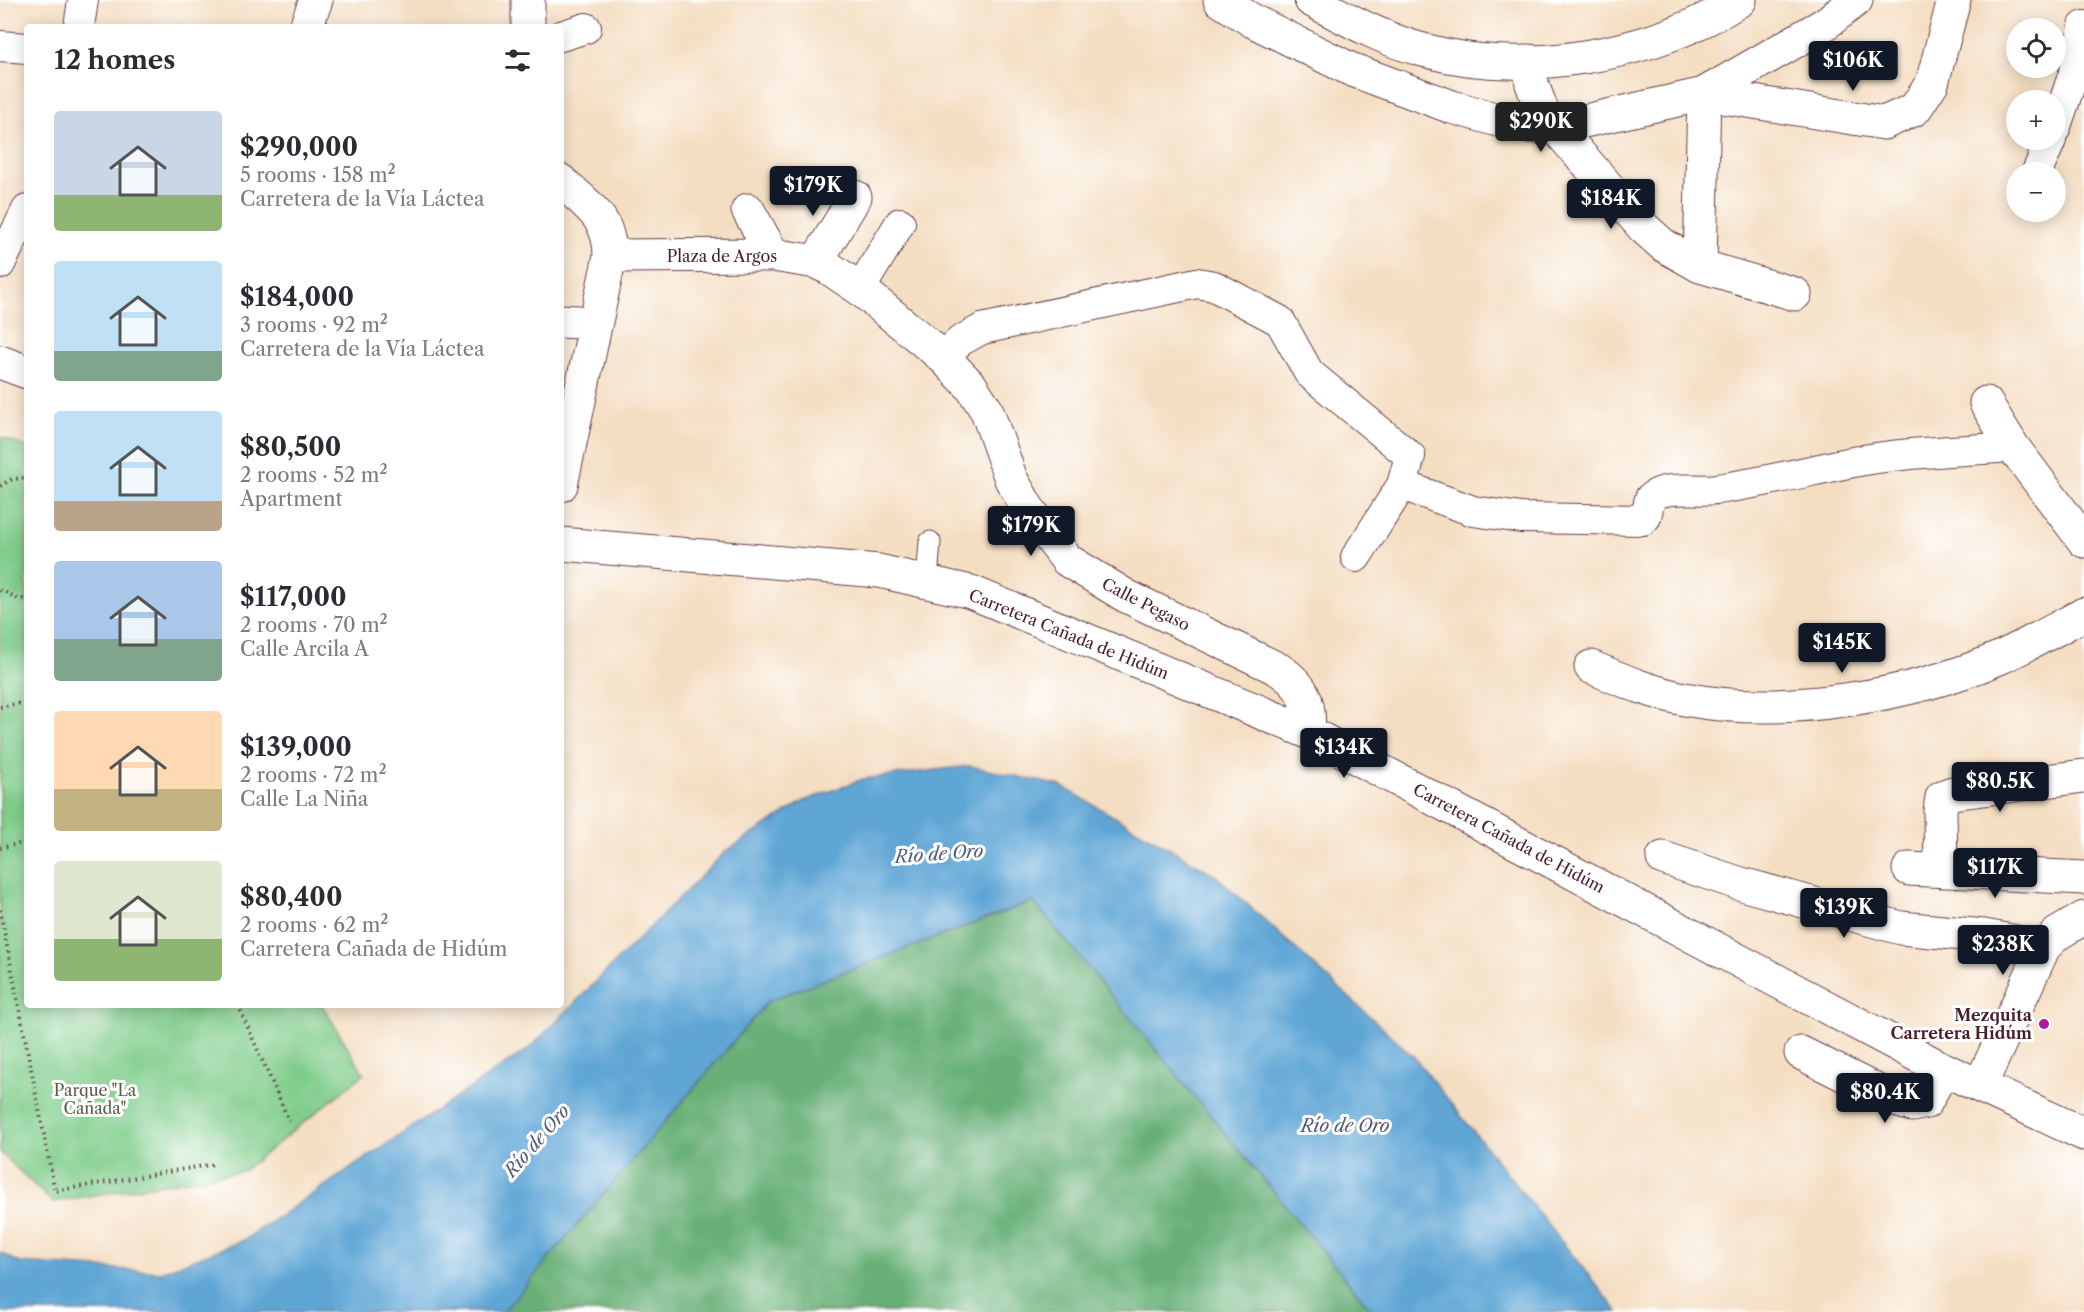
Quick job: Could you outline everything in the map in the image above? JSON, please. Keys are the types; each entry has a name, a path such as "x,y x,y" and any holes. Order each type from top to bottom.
{"street":[{"path":"79,24 82,0"},
{"path":"307,24 316,0"},
{"path":"528,0 528,24"},
{"path":"1220,0 1253,21 1350,69 1452,107 1516,125 1554,128 1704,93 1825,24 1856,0"},
{"path":"1311,0 1357,24 1423,50 1478,59 1529,61 1585,57 1634,47 1682,31 1740,0"},
{"path":"1704,93 1884,123 1915,109 1932,83 1954,0"},
{"path":"2066,97 2076,67 2084,26"},
{"path":"0,46 24,48"},
{"path":"1529,61 1532,84 1543,113 1644,228 1663,245 1700,266 1795,294"},
{"path":"1700,266 1704,93"},
{"path":"564,184 603,220 610,237 610,256 564,471"},
{"path":"816,262 855,198"},
{"path":"748,210 773,255"},
{"path":"0,264 24,216"},
{"path":"860,290 900,223"},
{"name":"Plaza de Argos","path":"610,256 773,255 816,262 860,290"},
{"path":"943,357 960,340 982,328 1197,284 1214,286 1280,321 1309,373 1407,452 1410,461 1402,485 1356,557"},
{"name":"Calle Pegaso","path":"860,290 943,357 971,386 987,411 1011,479 1027,507 1067,560 1126,596 1278,669 1294,680 1305,695 1310,713 1308,732"},
{"path":"564,321 595,322"},
{"path":"0,362 24,371"},
{"path":"1986,403 2013,447 2084,541"},
{"path":"1402,485 1473,511 1521,519 1642,520 1646,517 1650,498 1662,491 1708,491 1769,482 1849,463 2013,447"},
{"name":"Carretera Cañada de Hidúm","path":"564,544 879,571 927,580 971,592 1308,732 1943,1069 2084,1134"},
{"path":"1591,667 1640,688 1691,701 1743,705 1809,704 1873,695 1937,680 1998,658 2084,614"},
{"path":"2084,776 1952,793 1942,797 1925,870 2084,878"},
{"path":"1663,858 1738,883 1901,928 1984,936 2044,947"},
{"path":"1980,1086 2044,947 2057,934 2084,918"},
{"path":"1801,1053 1895,1100 1912,1105 1926,1102 1943,1069"}],"lane":[{"path":"927,580 930,542"}],"path":[{"path":"0,486 12,479 24,478"},
{"path":"0,590 24,599"},
{"path":"0,707 24,703"},
{"path":"0,848 24,843"},
{"path":"0,910 55,1191 215,1164"},
{"path":"239,1008 289,1121"}],"green space":[{"name":"Parque \"La Cañada\"","path":"0,437 24,446 24,1008 324,1008 364,1074 243,1171 52,1202 0,1152"},
{"path":"1033,901 1373,1312 503,1312 768,1001"}],"water":[{"name":"Río de Oro","path":"969,766 1061,786 1214,874 1414,1057 1618,1312 1373,1312 1033,901 768,1001 503,1312 0,1312 0,1253 20,1263 161,1272 244,1240 530,1048 725,852 804,801 863,779"}],"place":[{"name":"Mezquita Carretera Hidúm","path":"2044,1024"}]}
